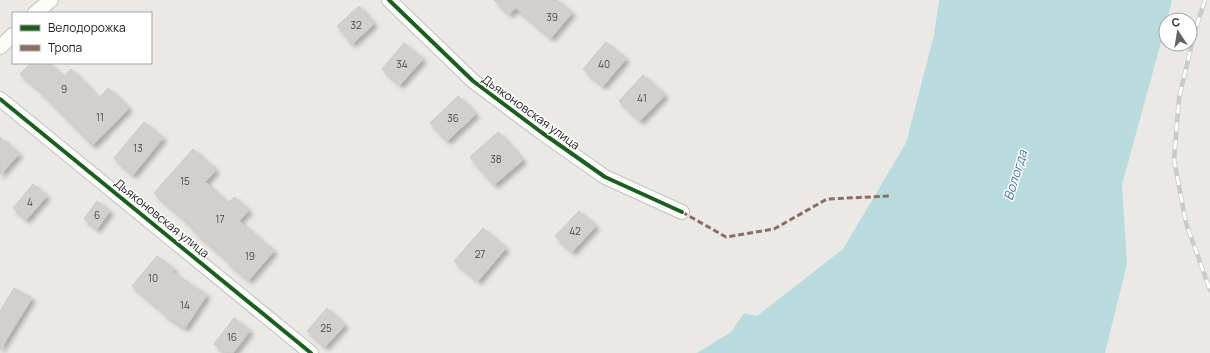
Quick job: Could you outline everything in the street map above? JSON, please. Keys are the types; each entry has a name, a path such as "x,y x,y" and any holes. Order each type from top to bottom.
{"street":[{"path":"36,12 51,0"},
{"name":"Дьяконовская улица","path":"389,0 472,81 541,132 605,177 682,212"},
{"path":"0,47 12,35"},
{"name":"Дьяконовская улица","path":"0,99 311,353"}],"water":[{"name":"Вологда","path":"939,0 1172,0 1169,12 1158,12 1158,52 1122,185 1127,264 1105,353 697,353 731,332 744,313 757,316 843,249 906,143 934,35"}],"building":[{"path":"494,0 557,0 572,13 551,38 516,8 509,14"},
{"path":"359,6 374,24 352,44 337,26"},
{"path":"606,42 626,59 603,86 583,69"},
{"path":"404,43 423,59 400,85 382,69"},
{"path":"30,64 50,64 64,77 71,69 99,98 108,88 129,108 93,145 38,89 20,74"},
{"path":"643,75 665,95 640,121 619,101"},
{"path":"458,96 476,114 447,141 430,123"},
{"path":"144,122 163,138 133,175 114,158"},
{"path":"498,132 523,160 494,185 470,157"},
{"path":"0,137 19,154 0,175"},
{"path":"193,149 216,170 205,182 228,203 234,197 249,210 239,221 274,251 249,280 226,261 227,260 191,228 192,226 154,193"},
{"path":"33,184 47,196 26,220 13,208"},
{"path":"97,201 110,211 97,229 84,219"},
{"path":"579,211 596,226 572,252 555,236"},
{"path":"483,228 506,248 478,281 454,261"},
{"path":"157,256 174,269 172,272 207,295 185,328 164,314 165,313 132,286"},
{"path":"14,288 32,298 0,350 0,311"},
{"path":"327,308 345,325 325,347 307,331"},
{"path":"234,318 250,331 233,353 226,353 214,344"}],"railway":[{"path":"1205,0 1195,31 1179,98 1174,160 1186,223 1210,290"}],"marked path":[{"path":"682,212 726,237 774,229 827,199 890,196"}],"cycle path":[{"path":"389,0 473,81 541,132 605,177 682,212"},
{"path":"0,99 311,353"}]}
